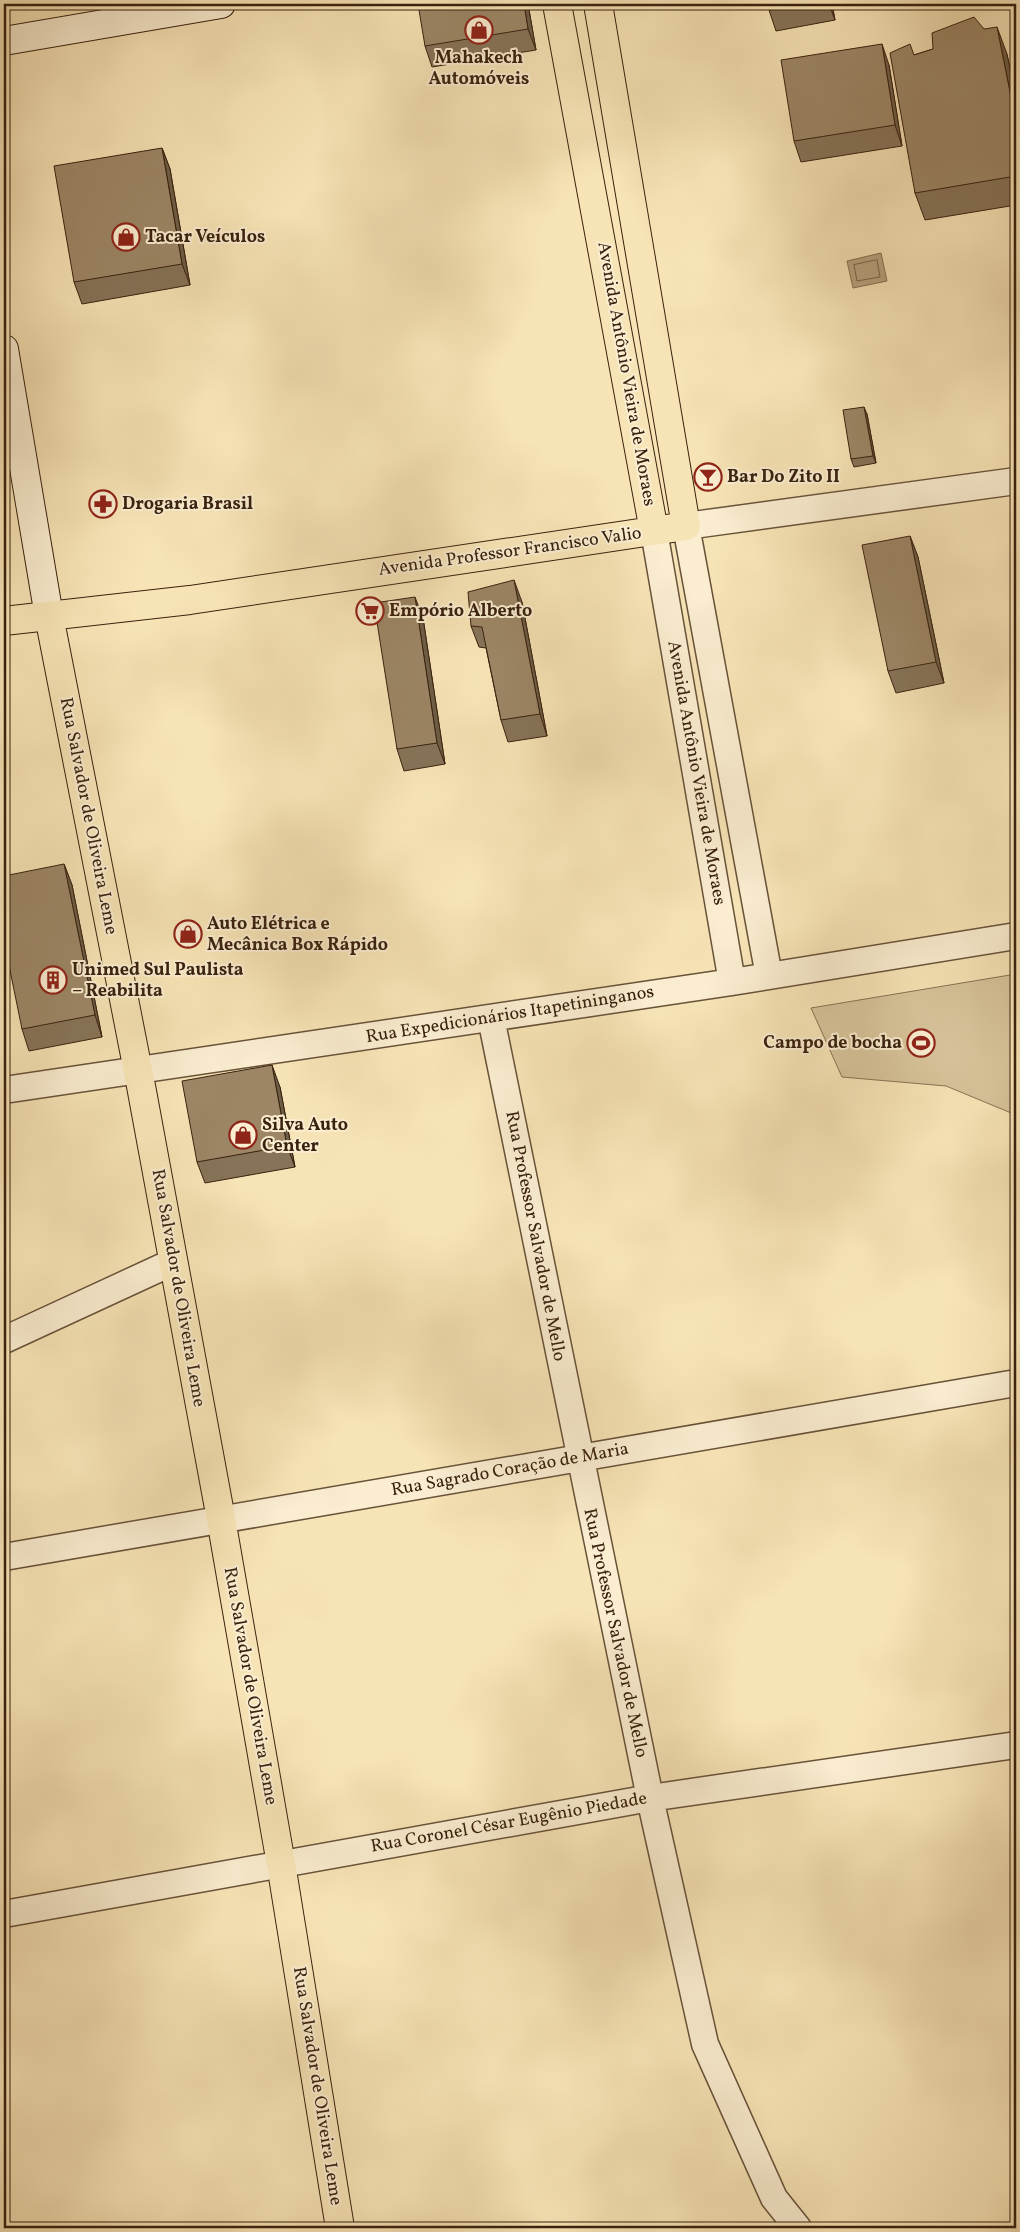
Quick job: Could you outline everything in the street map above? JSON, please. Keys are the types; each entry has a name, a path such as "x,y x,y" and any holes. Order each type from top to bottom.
{"main road":[{"path":"4,42 221,4"},
{"name":"Avenida Antônio Vieira de Moraes","path":"557,4 654,531"},
{"name":"Avenida Antônio Vieira de Moraes","path":"598,4 686,526"},
{"path":"588,165 625,160"},
{"name":"Rua Salvador de Oliveira Leme","path":"4,349 49,616 138,1071 221,1519 281,1864 340,2228"},
{"name":"Avenida Professor Francisco Valio","path":"4,621 190,600 686,526"}],"street":[{"name":"Avenida Professor Francisco Valio","path":"686,526 1016,481"},
{"name":"Avenida Antônio Vieira de Moraes","path":"686,526 769,976"},
{"name":"Avenida Antônio Vieira de Moraes","path":"654,531 732,982"},
{"name":"Rua Expedicionários Itapetininganos","path":"4,1090 732,982 1016,936"},
{"name":"Rua Professor Salvador de Mello","path":"492,1018 579,1458 650,1798 705,2044 774,2198 798,2228"},
{"path":"4,1340 173,1262"},
{"name":"Rua Sagrado Coração de Maria","path":"4,1557 1016,1383"},
{"name":"Rua Coronel César Eugênio Piedade","path":"4,1914 650,1798 1016,1745"}],"shaded area":[{"name":"Campo de bocha","path":"1016,974 1016,1115 946,1086 842,1077 811,1008"}],"water":[{"path":"881,253 887,281 853,288 847,261"}],"building":[{"path":"418,4 524,4 528,29 425,46"},
{"path":"767,4 802,4 769,10"},
{"path":"974,17 984,29 997,27 1016,122 1016,176 915,193 890,53 910,44 914,55 933,49 932,33"},
{"path":"882,44 895,125 794,141 781,60"},
{"name":"Tacar Veículos","path":"162,148 182,264 74,282 54,166"},
{"path":"864,407 873,456 851,459 843,410"},
{"path":"1013,525 1016,525 1016,544"},
{"path":"910,536 936,662 888,671 862,545"},
{"path":"514,580 540,714 501,720 482,627 471,626 468,592"},
{"path":"415,597 437,743 397,749 374,603"},
{"name":"Unimed Sul Paulista – Reabilita","path":"64,864 95,1015 22,1029 4,941 4,876"},
{"name":"Silva Auto Center","path":"272,1065 287,1146 197,1162 182,1081"}],"place":[{"name":"Mahakech Automóveis","path":"479,30"},
{"name":"Tacar Veículos","path":"126,237"},
{"name":"Bar Do Zito II","path":"708,477"},
{"name":"Drogaria Brasil","path":"103,504"},
{"name":"Empório Alberto","path":"370,611"},
{"name":"Auto Elétrica e Mecânica Box Rápido","path":"188,934"},
{"name":"Unimed Sul Paulista – Reabilita","path":"53,980"},
{"name":"Campo de bocha","path":"921,1043"},
{"name":"Silva Auto Center","path":"243,1135"}]}
